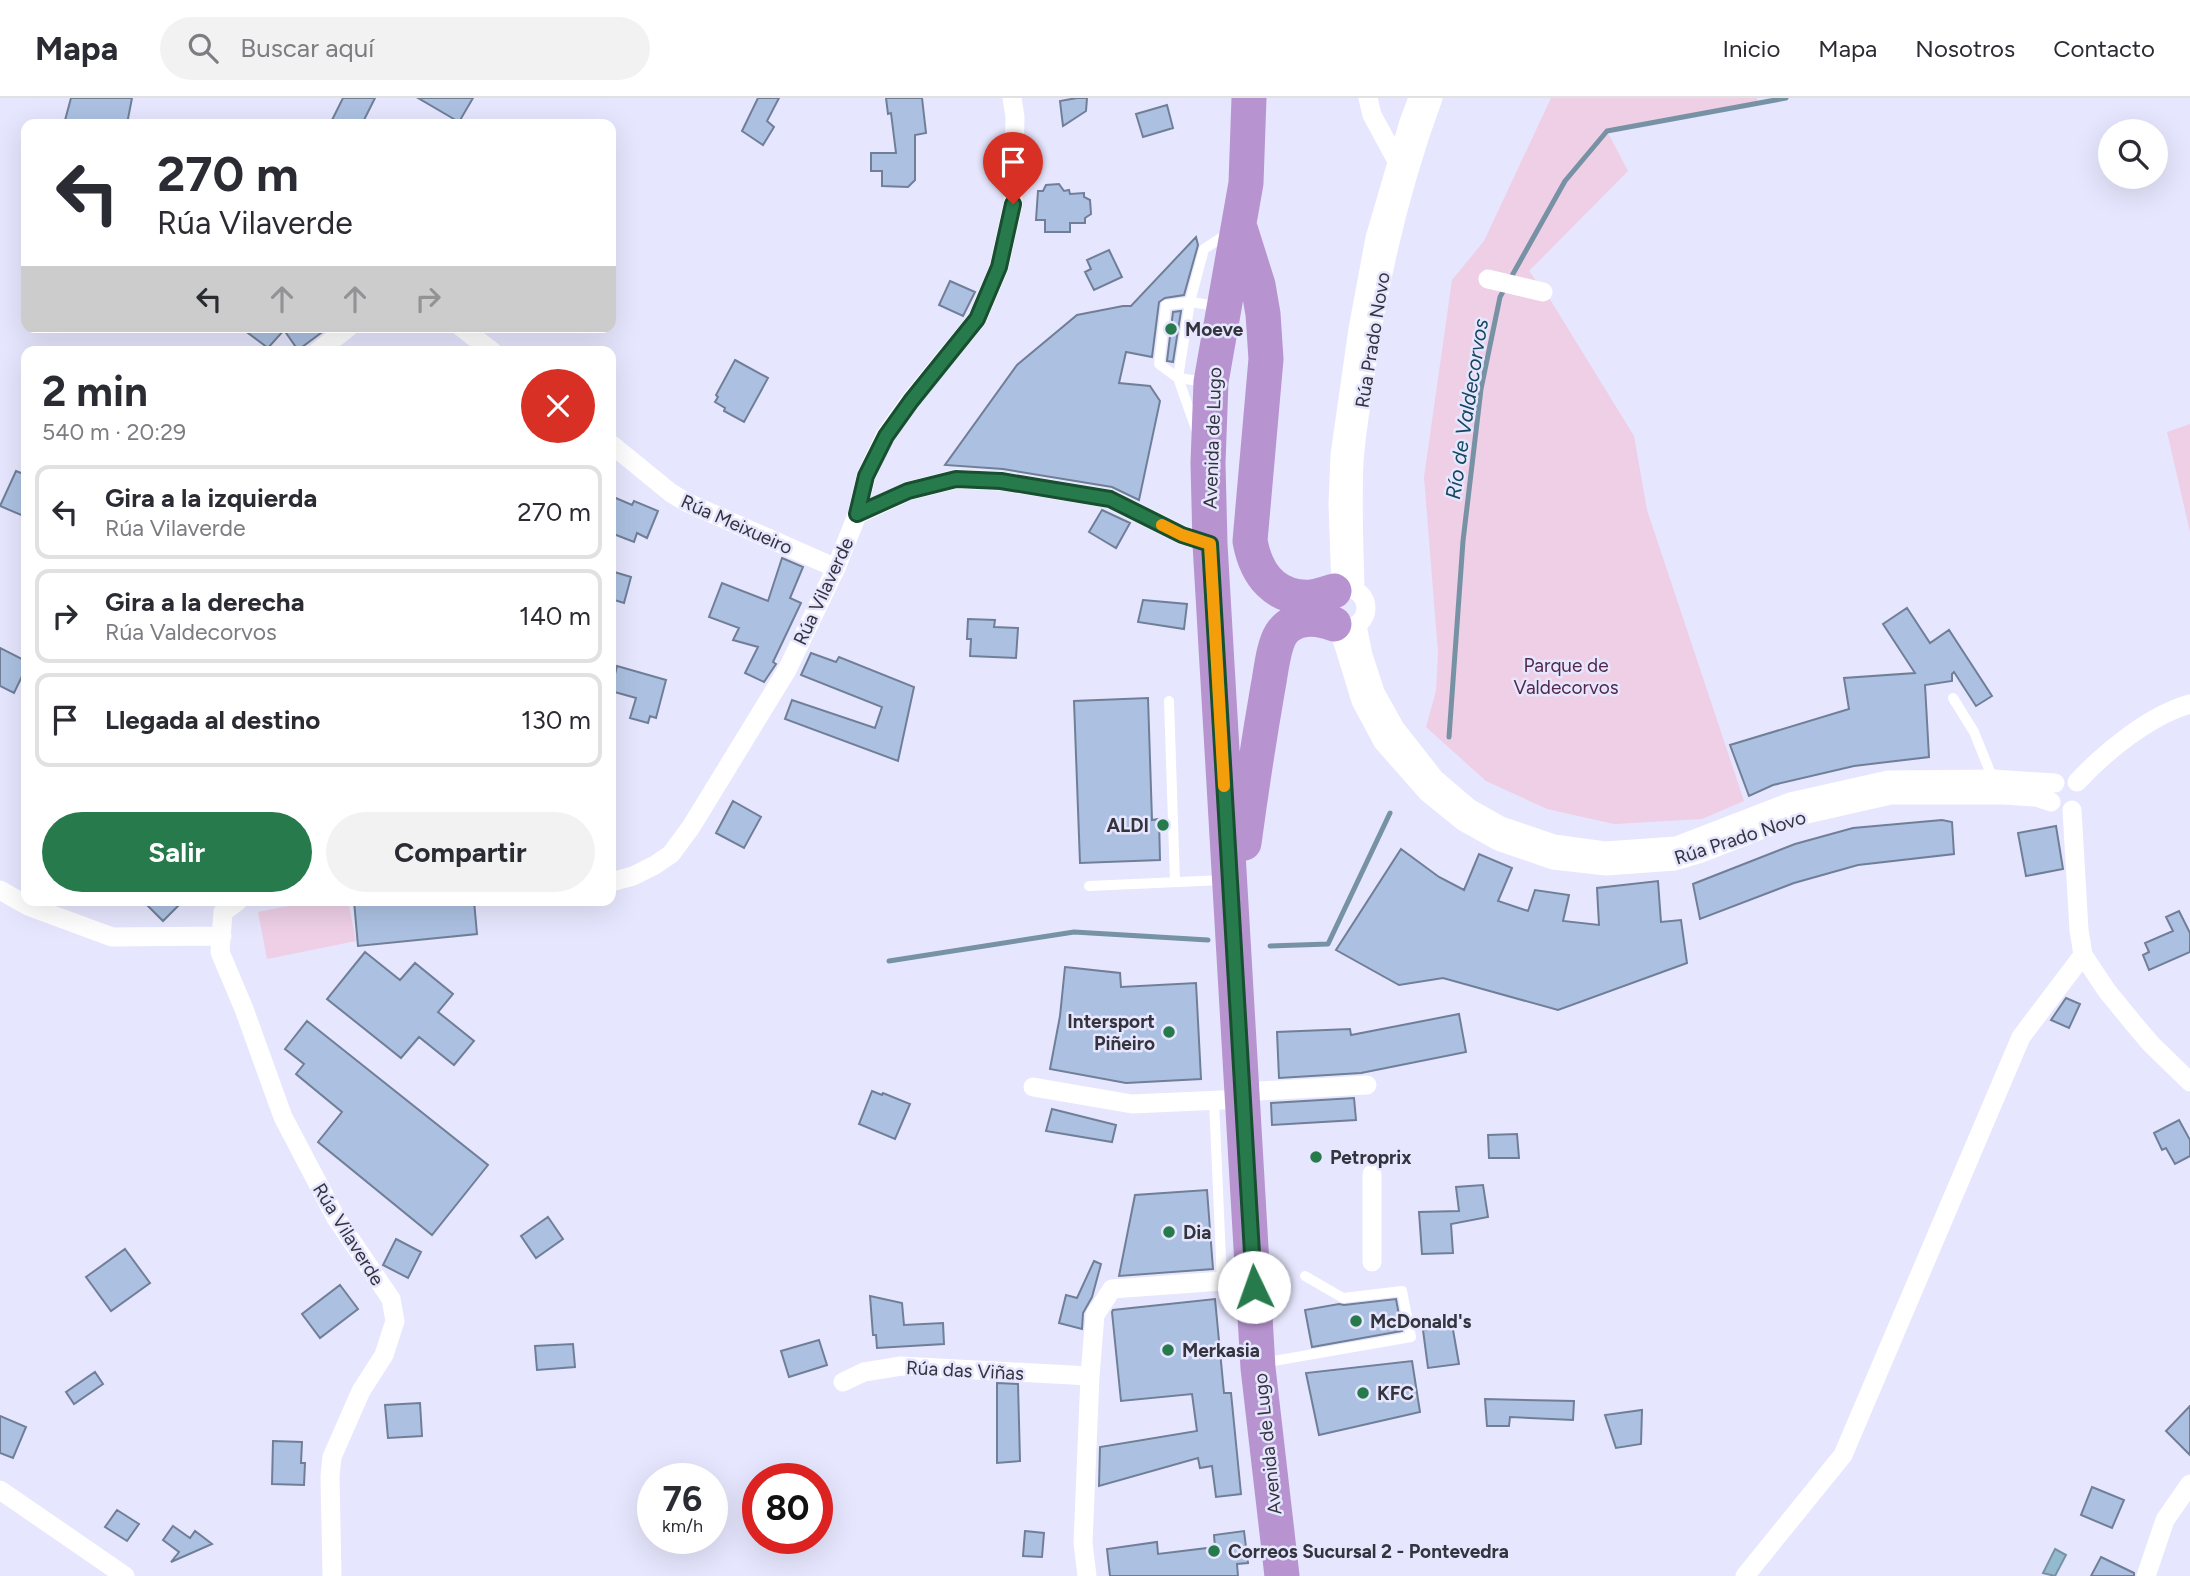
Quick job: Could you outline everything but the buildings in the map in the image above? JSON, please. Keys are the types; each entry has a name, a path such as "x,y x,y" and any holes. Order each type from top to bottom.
{"highway":[{"name":"Avenida de Lugo","path":"1249,98 1246,183 1224,307 1195,380 1208,463 1210,544 1232,922 1238,1284 1258,1364 1282,1576"},
{"path":"1239,225 1258,285 1266,359 1250,541 1253,555 1263,577 1274,587 1289,594 1312,597 1343,607"},
{"path":"1232,922 1254,763 1280,635 1294,621 1323,619 1343,607"}],"street":[{"path":"857,514 866,476 886,436 977,319 999,267 1013,204 1015,117 1012,98"},
{"path":"1368,98 1372,116 1397,161"},
{"name":"Rúa Prado Novo","path":"1418,98 1397,161 1365,282 1340,455 1338,504 1343,607 1361,701 1383,742 1427,792 1464,822 1498,841 1553,860 1606,866 1675,861 1794,817 1891,795 1998,787 2036,797 2053,792"},
{"name":"Rúa Prado Novo","path":"1343,607 1354,459 1371,335 1390,243 1422,127 1433,98"},
{"path":"1488,279 1543,292"},
{"path":"325,346 341,333"},
{"path":"469,333 485,346"},
{"name":"Rúa Meixueiro","path":"616,448 671,494 836,568"},
{"name":"Rúa Vilaverde","path":"616,881 633,876 671,854 691,827 786,670 836,568 857,514 908,491 956,479 1001,481 1110,499 1182,535 1210,544"},
{"path":"2077,782 2107,755 2154,720 2190,704"},
{"path":"2068,778 2077,782 2081,786 2083,797 2077,807 2062,811 2053,792 2068,778"},
{"path":"2072,810 2082,955 2151,1044 2190,1082"},
{"path":"0,890 21,902"},
{"path":"28,906 111,937 222,936"},
{"name":"Rúa Vilaverde","path":"231,906 223,912 220,952 283,1117 336,1218 391,1299 395,1321 384,1355 361,1391 332,1457 332,1576"},
{"path":"1745,1576 1843,1455 2021,1037 2082,955"},
{"path":"1033,1087 1132,1104 1367,1085"},
{"path":"1372,1174 1372,1262"},
{"path":"1087,1576 1083,1543 1095,1315 1112,1289 1238,1284"},
{"name":"Rúa das Viñas","path":"843,1382 864,1372 901,1366 1090,1376"},
{"path":"2146,1576 2165,1520 2190,1484"},
{"path":"0,1490 125,1576"}],"lane":[{"path":"1224,307 1190,302 1166,306 1159,364 1195,380 1190,302 1204,249 1239,225"},
{"path":"1953,698 1974,732 1998,787"},
{"path":"1169,701 1175,882"},
{"path":"1089,886 1230,880"},
{"path":"1258,1364 1411,1337 1402,1291 1343,1298 1305,1276"}],"green space":[{"name":"Parque de Valdecorvos","path":"1551,98 1757,98 1757,102 1607,131 1628,171 1529,271 1551,301 1634,436 1647,510 1744,801 1702,819 1614,824 1547,809 1486,781 1426,727 1436,691 1438,653 1424,477 1452,280 1484,241"},
{"path":"2190,424 2190,532 2167,432"},
{"path":"289,906 349,906 356,941 267,959 258,912"}],"water":[{"path":"2055,1549 2066,1555 2055,1576 2043,1573"}],"waterway":[{"name":"Río de Valdecorvos","path":"1449,737 1463,541 1481,389 1500,297 1565,181 1607,131 1786,98"},
{"name":"Río de Valdecorvos","path":"1270,946 1328,944 1390,813"},
{"name":"Río de Valdecorvos","path":"889,961 1074,932 1208,940"}],"slow traffic":[{"path":"1162,525 1210,544 1224,786"}],"place":[{"name":"Moeve","path":"1171,329"},
{"name":"ALDI","path":"1163,825"},
{"name":"Intersport Piñeiro","path":"1169,1032"},
{"name":"Petroprix","path":"1316,1157"},
{"name":"Dia","path":"1169,1232"},
{"name":"McDonald's","path":"1356,1321"},
{"name":"Merkasia","path":"1168,1350"},
{"name":"KFC","path":"1363,1393"},
{"name":"Correos Sucursal 2 - Pontevedra","path":"1214,1551"}],"route":[{"path":"1013,204 999,267 977,319 886,436 866,476 857,514 908,491 956,479 1001,481 1110,499 1182,535 1210,544 1254,1287"}]}
